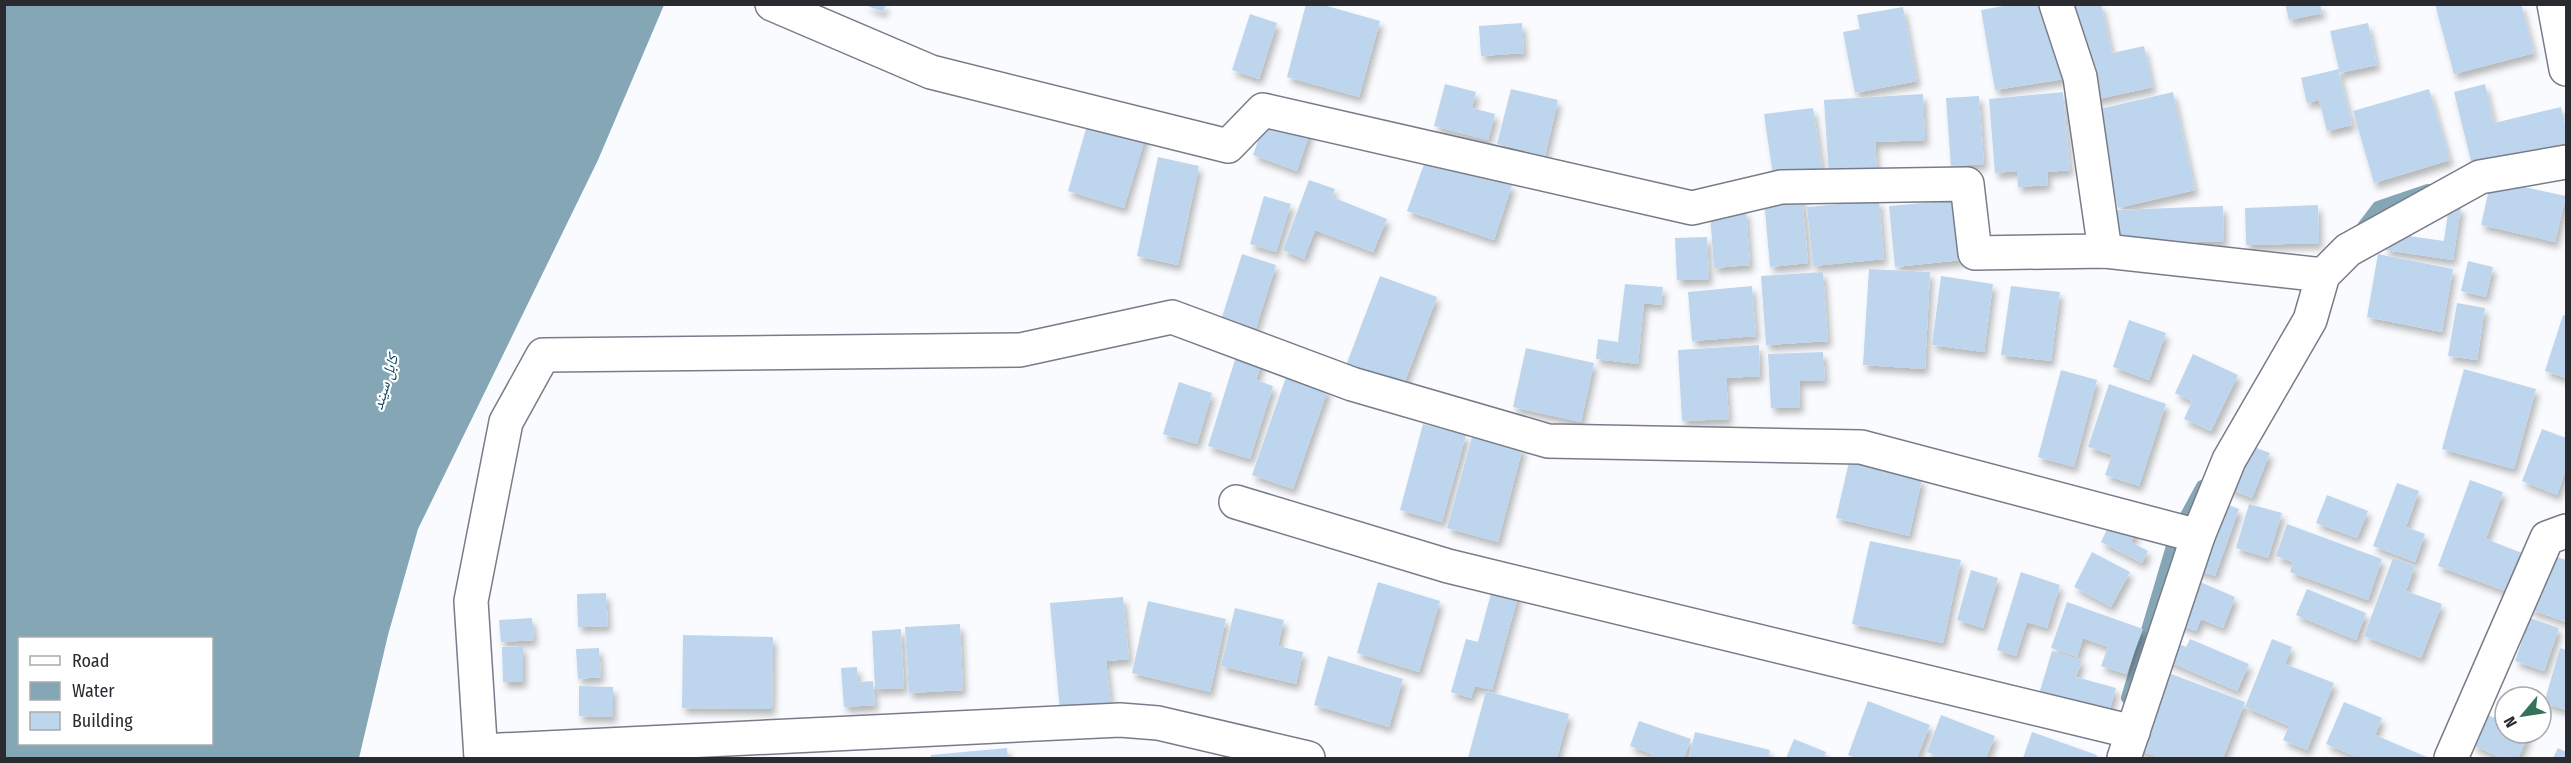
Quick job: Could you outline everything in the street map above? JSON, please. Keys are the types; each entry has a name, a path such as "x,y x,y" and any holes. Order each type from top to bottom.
{"street":[{"path":"772,4 931,72 1228,146 1263,110 1692,208 1781,187 1967,184 1975,253 2105,251 2323,275"},
{"path":"2056,4 2080,77 2105,251"},
{"path":"2554,4 2566,69"},
{"path":"1236,502 1448,566 2128,745 2198,536 2229,460 2310,320 2323,275 2348,250 2480,177 2566,162"},
{"path":"1308,759 1158,723 1120,720 481,755 471,601 506,422 543,355 1020,350 1172,317 1352,384 1548,441 1861,447 2198,536"},
{"path":"2451,759 2547,538 2566,531"}],"water":[{"name":"کابل سيند","path":"4,5 664,5 598,160 418,529 388,635 359,758 5,758"}],"building":[{"path":"863,4 886,4 883,12"},
{"path":"1306,4 1320,4 1380,21 1359,97 1287,77"},
{"path":"2014,4 2052,4 2064,79 1995,90 1981,10"},
{"path":"2067,4 2101,4 2112,53 2144,46 2153,87 2089,101"},
{"path":"2285,4 2320,4 2322,13 2289,20"},
{"path":"2435,4 2521,4 2534,53 2454,74"},
{"path":"1903,7 1917,81 1855,93 1843,32 1860,29 1857,15"},
{"path":"1250,14 1277,23 1259,79 1232,70"},
{"path":"1522,23 1524,53 1481,56 1479,26"},
{"path":"2368,23 2377,65 2339,73 2352,125 2327,131 2319,100 2307,103 2301,78 2339,69 2330,31"},
{"path":"1445,84 1476,92 1472,108 1495,114 1488,140 1434,126"},
{"path":"2485,84 2494,123 2561,107 2566,129 2566,143 2472,165 2454,92"},
{"path":"1511,89 1558,100 1545,156 1497,144"},
{"path":"2429,89 2450,160 2374,183 2353,111"},
{"path":"2063,92 2070,170 2047,172 2048,185 2018,187 2017,171 1995,173 1989,99"},
{"path":"2173,92 2195,190 2118,208 2095,110"},
{"path":"1923,94 1925,140 1875,142 1877,172 1829,175 1824,100"},
{"path":"1979,96 1984,164 1951,166 1946,98"},
{"path":"1813,108 1823,175 1774,182 1764,114"},
{"path":"1268,113 1311,129 1297,171 1253,155"},
{"path":"1090,115 1147,132 1124,208 1068,191"},
{"path":"1427,156 1512,185 1494,240 1407,211"},
{"path":"1158,157 1199,166 1178,265 1137,256"},
{"path":"1309,180 1335,189 1332,197 1387,219 1373,252 1315,230 1304,259 1283,250"},
{"path":"2491,180 2566,196 2555,242 2481,225"},
{"path":"1802,195 1808,263 1770,267 1764,199"},
{"path":"1264,196 1291,204 1276,252 1250,244"},
{"path":"1879,200 1884,259 1813,266 1807,207"},
{"path":"1955,200 1961,260 1895,267 1889,206"},
{"path":"2318,205 2319,243 2246,245 2245,208"},
{"path":"2449,205 2461,207 2453,260 2385,250 2388,233 2444,241"},
{"path":"2223,206 2224,241 2118,245 2117,210"},
{"path":"1746,210 1750,265 1714,268 1710,213"},
{"path":"1707,237 1709,279 1677,280 1675,238"},
{"path":"1242,254 1276,265 1256,328 1222,317"},
{"path":"2378,254 2453,269 2442,332 2367,317"},
{"path":"2468,261 2493,267 2486,297 2461,291"},
{"path":"1869,269 1930,272 1925,369 1863,365"},
{"path":"1823,272 1828,341 1766,345 1761,276"},
{"path":"1380,276 1437,297 1402,389 1345,368"},
{"path":"1941,276 1993,284 1984,352 1932,345"},
{"path":"1625,284 1663,287 1661,305 1644,303 1638,364 1596,359 1598,339 1618,342"},
{"path":"1752,286 1756,336 1692,341 1688,292"},
{"path":"2011,286 2060,292 2051,361 2001,355"},
{"path":"2457,303 2485,308 2477,360 2448,356"},
{"path":"2563,315 2566,316 2566,378 2545,371"},
{"path":"2129,320 2166,333 2149,380 2113,367"},
{"path":"1759,345 1760,376 1726,378 1729,419 1682,421 1678,350"},
{"path":"1239,347 1264,355 1256,380 1273,386 1250,459 1208,446"},
{"path":"1526,348 1594,363 1581,422 1513,407"},
{"path":"1823,352 1825,380 1799,381 1800,407 1771,408 1768,354"},
{"path":"2193,354 2238,375 2211,431 2184,419 2192,401 2175,393"},
{"path":"2464,369 2536,389 2514,469 2442,449"},
{"path":"2061,370 2097,380 2074,467 2038,457"},
{"path":"1287,374 1328,389 1293,489 1252,475"},
{"path":"1179,382 1212,393 1197,444 1163,434"},
{"path":"2109,384 2166,404 2139,486 2105,475 2112,455 2088,447"},
{"path":"1423,424 1466,435 1442,522 1400,510"},
{"path":"2542,429 2566,438 2566,469 2557,495 2522,481"},
{"path":"1473,433 1523,447 1498,542 1447,528"},
{"path":"2245,444 2270,453 2252,498 2227,488"},
{"path":"1849,462 1922,479 1909,536 1836,518"},
{"path":"2470,480 2503,492 2486,539 2522,553 2508,592 2438,566"},
{"path":"2397,483 2419,491 2406,527 2425,534 2415,562 2373,546"},
{"path":"2327,495 2368,511 2357,538 2316,523"},
{"path":"2215,500 2239,509 2215,576 2191,568"},
{"path":"2249,504 2282,513 2268,558 2236,548"},
{"path":"2110,523 2138,529 2131,542 2148,551 2142,563 2101,542"},
{"path":"2287,524 2382,559 2368,600 2290,572 2293,562 2276,556"},
{"path":"1870,541 1961,560 1943,643 1852,624"},
{"path":"2092,552 2130,572 2111,607 2074,587"},
{"path":"2548,554 2566,560 2566,622 2529,609"},
{"path":"2393,558 2415,566 2406,591 2442,604 2421,658 2364,636"},
{"path":"1971,570 1998,578 1983,628 1957,620"},
{"path":"2021,572 2060,585 2047,628 2027,622 2016,656 1997,650"},
{"path":"2191,578 2235,597 2223,628 2201,619 2196,631 2173,622"},
{"path":"1378,582 1440,601 1419,672 1357,653"},
{"path":"1493,586 1519,593 1492,690 1475,686 1471,698 1451,692 1466,639 1478,642"},
{"path":"2307,589 2366,613 2356,640 2296,615"},
{"path":"606,593 608,626 578,627 577,594"},
{"path":"1123,597 1129,659 1106,661 1111,705 1060,710 1050,603"},
{"path":"1148,601 1226,619 1210,692 1132,673"},
{"path":"2067,602 2143,629 2126,674 2101,666 2108,647 2083,638 2077,657 2051,648"},
{"path":"1235,608 1284,620 1278,646 1303,652 1296,684 1221,666"},
{"path":"532,618 534,640 501,642 499,620"},
{"path":"2530,618 2559,628 2544,671 2515,661"},
{"path":"960,624 963,690 909,693 905,627"},
{"path":"901,629 904,688 875,689 872,631"},
{"path":"683,635 773,637 772,709 682,708"},
{"path":"2190,639 2249,664 2237,691 2165,660 2172,641 2186,647"},
{"path":"2272,639 2292,647 2285,664 2334,683 2307,750 2283,740 2289,726 2245,707"},
{"path":"523,646 523,682 503,682 502,647"},
{"path":"599,648 601,677 578,679 576,649"},
{"path":"2560,648 2566,650 2566,710 2553,706 2553,685 2549,685"},
{"path":"2052,651 2082,660 2076,677 2116,688 2108,715 2039,694"},
{"path":"1328,656 1403,679 1389,727 1314,705"},
{"path":"857,667 858,682 873,681 875,705 844,707 841,668"},
{"path":"2161,670 2245,702 2223,758 2184,756 2183,758 2160,758 2132,748"},
{"path":"579,686 613,687 613,717 579,716"},
{"path":"1486,691 1569,714 1557,758 1468,758"},
{"path":"1868,701 1930,725 1917,758 1856,758 1848,755"},
{"path":"2344,702 2382,718 2375,735 2429,758 2359,758 2326,744"},
{"path":"2486,714 2493,717 2493,745 2524,745 2518,758 2502,758 2472,745"},
{"path":"1941,715 1995,736 1986,758 1942,758 1927,752"},
{"path":"1639,721 1691,739 1684,758 1650,758 1652,754 1630,746"},
{"path":"1695,732 1770,750 1768,758 1689,758"},
{"path":"2032,732 2097,755 2096,758 2023,758"},
{"path":"1794,739 1826,752 1824,758 1786,758"},
{"path":"1007,748 1008,758 931,758 931,755"},
{"path":"2558,748 2566,752 2566,758 2553,758"}],"waterway":[{"path":"2359,232 2378,207 2428,190"},
{"path":"2127,698 2175,536 2202,486"}]}
